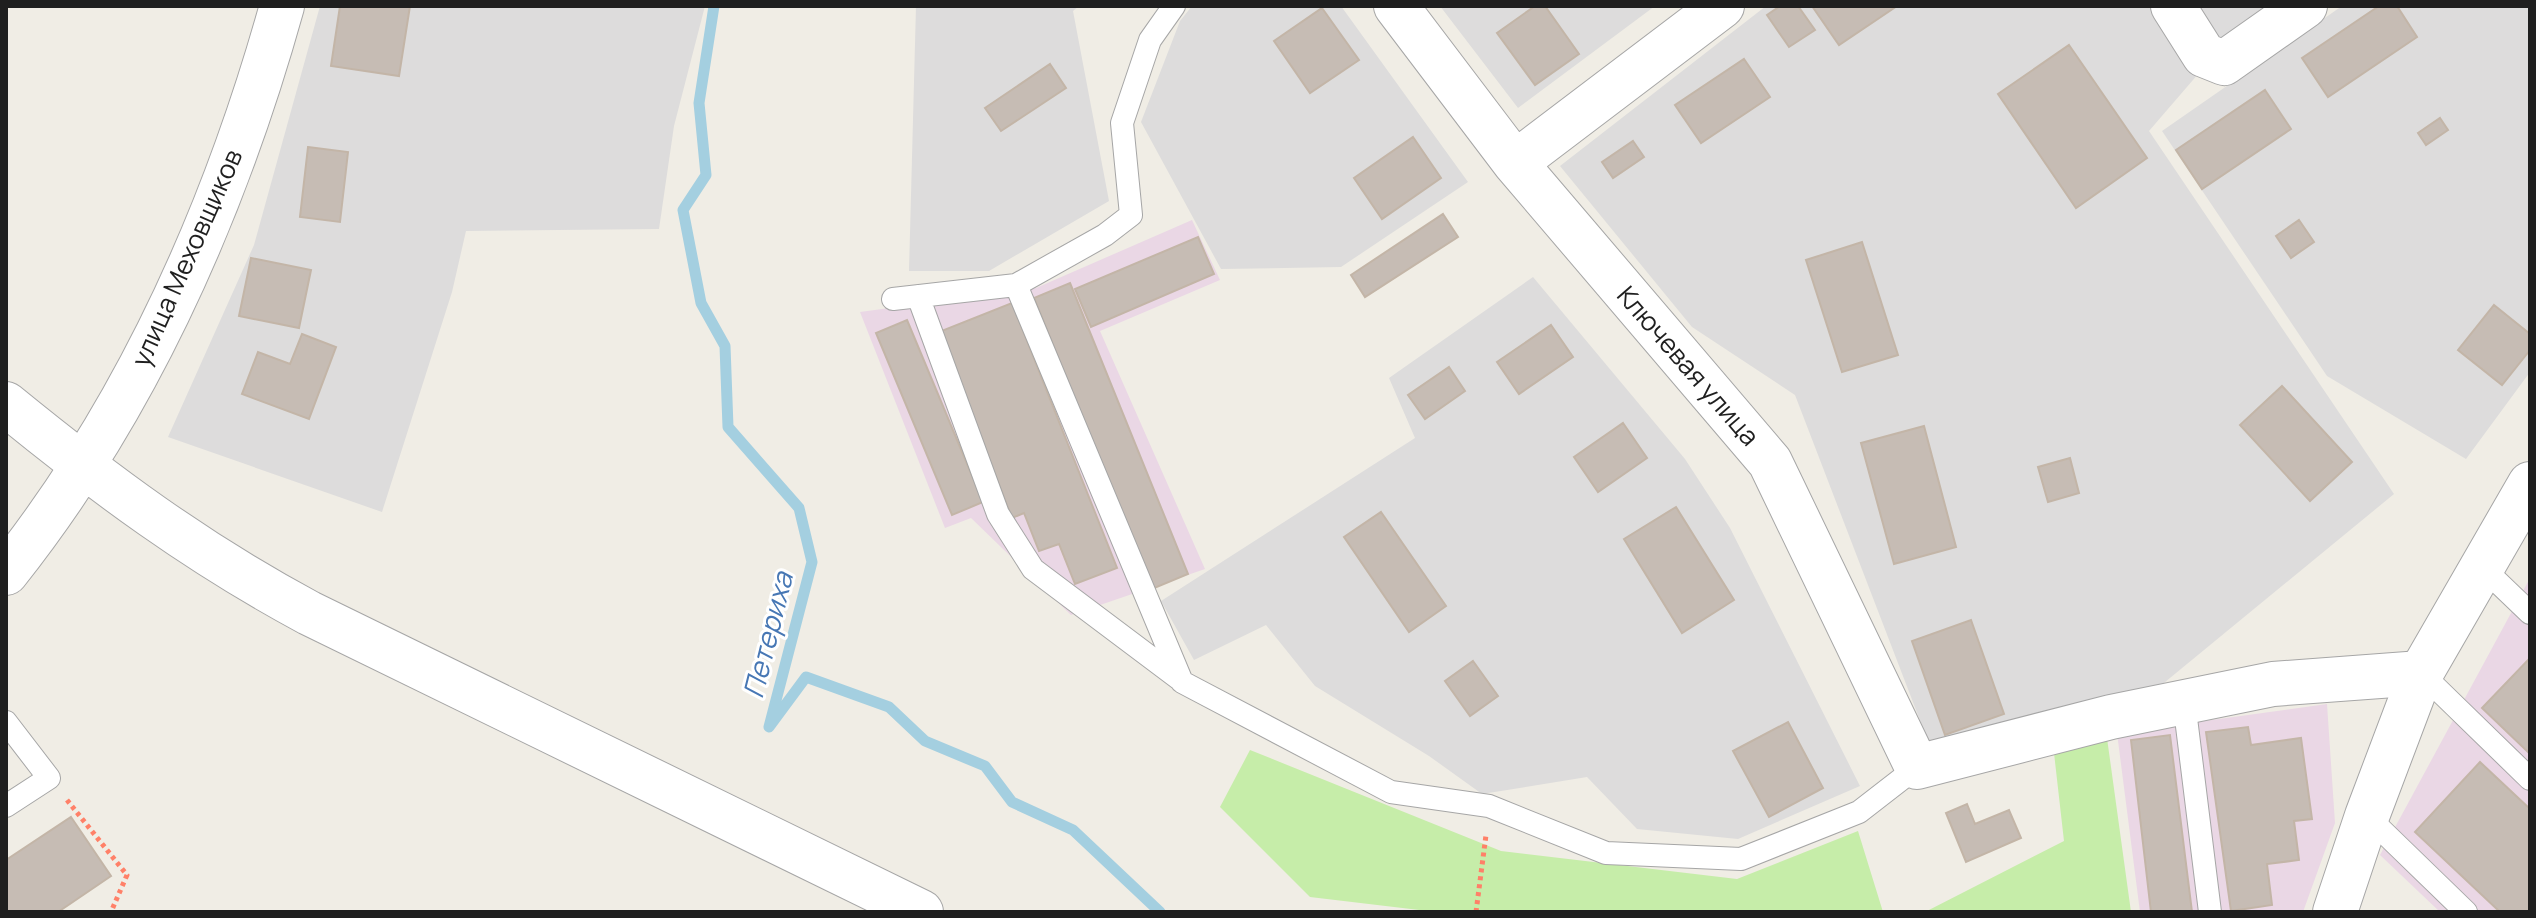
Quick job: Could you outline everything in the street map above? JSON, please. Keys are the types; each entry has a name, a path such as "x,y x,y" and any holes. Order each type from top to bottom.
{"street":[{"name":"улица Меховщиков","path":"6,573 84,467 152,347 217,204 282,6"},
{"name":"Ключевая улица","path":"1396,6 1515,163 1770,462 1917,767"},
{"path":"1515,163 1722,6"},
{"path":"2173,6 2204,55 2224,63 2305,6"},
{"path":"6,404 84,467 245,579 921,912"},
{"path":"2335,912 2421,673 2530,484"},
{"path":"1917,767 2111,717 2273,684 2421,673"}],"lane":[{"path":"893,299 1016,285 1105,235 1131,215 1122,123 1150,40 1174,6"},
{"path":"1016,285 1182,682"},
{"path":"918,296 998,514 1033,569 1182,682 1391,792 1489,806 1606,853 1741,859 1859,812 1917,767"},
{"path":"2482,567 2530,613"},
{"path":"2421,673 2530,779"},
{"path":"2184,702 2210,912"},
{"path":"6,722 49,778 6,806"},
{"path":"2367,816 2466,912"}],"path":[{"path":"49,778 127,875 111,912"},
{"path":"1476,912 1489,806"}],"shaded area":[{"path":"320,6 705,6 674,126 659,229 466,231 452,292 382,512 168,437 254,245"},
{"path":"916,6 1079,6 1073,11 1109,201 989,271 909,271"},
{"path":"1192,6 1341,6 1468,182 1341,267 1221,269 1141,122 1180,21"},
{"path":"1440,6 1655,6 1518,108"},
{"path":"1766,6 2159,6 2199,73 2149,131 2394,494 2159,687 1931,749 1795,395 1692,327 1560,166"},
{"path":"2197,6 2272,6 2220,42"},
{"path":"2342,6 2530,6 2530,372 2466,459 2327,376 2162,131"},
{"path":"1192,220 1220,280 1100,331 1205,569 1071,615 971,518 945,528 860,312 1036,288"},
{"path":"1533,277 1685,459 1730,528 1860,786 1738,839 1637,829 1587,777 1482,794 1429,756 1315,686 1266,625 1194,660 1161,601 1415,438 1389,378"},
{"path":"2530,578 2530,912 2440,912 2380,855"},
{"path":"2327,704 2335,823 2303,912 2140,912 2117,733"}],"green space":[{"path":"2107,738 2131,912 1925,912 2064,841 2054,753"},
{"path":"1250,750 1501,851 1737,879 1858,831 1883,912 1436,912 1310,897 1220,807"}],"building":[{"path":"340,6 410,6 399,76 331,66"},
{"path":"1535,6 1545,6 1579,54 1535,85 1497,33"},
{"path":"1780,6 1798,6 1815,30 1789,47 1767,15"},
{"path":"1812,6 1897,6 1839,45"},
{"path":"2379,6 2397,6 2417,37 2328,97 2302,58"},
{"path":"1322,8 1359,60 1310,93 1274,41"},
{"path":"2069,45 2147,158 2076,208 1998,94"},
{"path":"1744,59 1770,97 1701,143 1675,105"},
{"path":"1050,64 1066,88 1001,131 985,108"},
{"path":"2265,90 2291,129 2202,189 2176,150"},
{"path":"2440,118 2448,130 2426,145 2418,133"},
{"path":"1413,137 1441,178 1382,219 1354,178"},
{"path":"1633,141 1644,157 1613,178 1602,162"},
{"path":"308,147 348,152 340,222 300,217"},
{"path":"1443,214 1458,237 1365,297 1351,275"},
{"path":"2299,220 2314,242 2291,258 2276,236"},
{"path":"1198,237 1214,274 1091,327 1075,289"},
{"path":"1862,242 1898,355 1842,372 1806,260"},
{"path":"251,258 311,270 299,328 239,316"},
{"path":"1070,283 1188,574 1152,589 1034,298"},
{"path":"1012,303 1117,568 1075,584 1059,544 1039,551 1024,513 1012,518 939,332"},
{"path":"2494,305 2530,334 2530,350 2502,385 2458,350"},
{"path":"907,320 983,502 952,515 876,333"},
{"path":"1551,325 1573,357 1519,394 1497,362"},
{"path":"302,334 336,347 309,419 242,394 258,352 290,364"},
{"path":"1449,367 1465,391 1425,419 1408,395"},
{"path":"2282,386 2352,462 2310,501 2240,425"},
{"path":"1623,423 1647,458 1598,492 1574,457"},
{"path":"1924,426 1956,547 1894,564 1861,443"},
{"path":"2070,458 2079,493 2048,502 2038,467"},
{"path":"1676,507 1734,600 1682,633 1624,539"},
{"path":"1381,512 1446,606 1409,632 1344,537"},
{"path":"1971,620 2004,714 1945,735 1912,641"},
{"path":"2530,658 2530,754 2482,708"},
{"path":"1473,661 1498,696 1470,716 1445,681"},
{"path":"1788,722 1823,788 1769,817 1733,751"},
{"path":"2248,727 2251,745 2301,738 2312,819 2294,821 2299,860 2267,864 2272,905 2231,911 2206,732"},
{"path":"2170,735 2192,912 2151,912 2131,740"},
{"path":"2480,762 2530,809 2530,912 2500,912 2415,832"},
{"path":"1967,804 1975,824 2009,810 2021,838 1966,862 1946,813"},
{"path":"71,817 111,876 58,912 6,912 6,860"}],"waterway":[{"name":"Петериха","path":"714,6 699,103 706,175 683,210 701,303 725,346 728,427 799,508 812,562 769,727 806,677 889,707 925,741 985,766 1012,802 1073,830 1160,912"}]}
